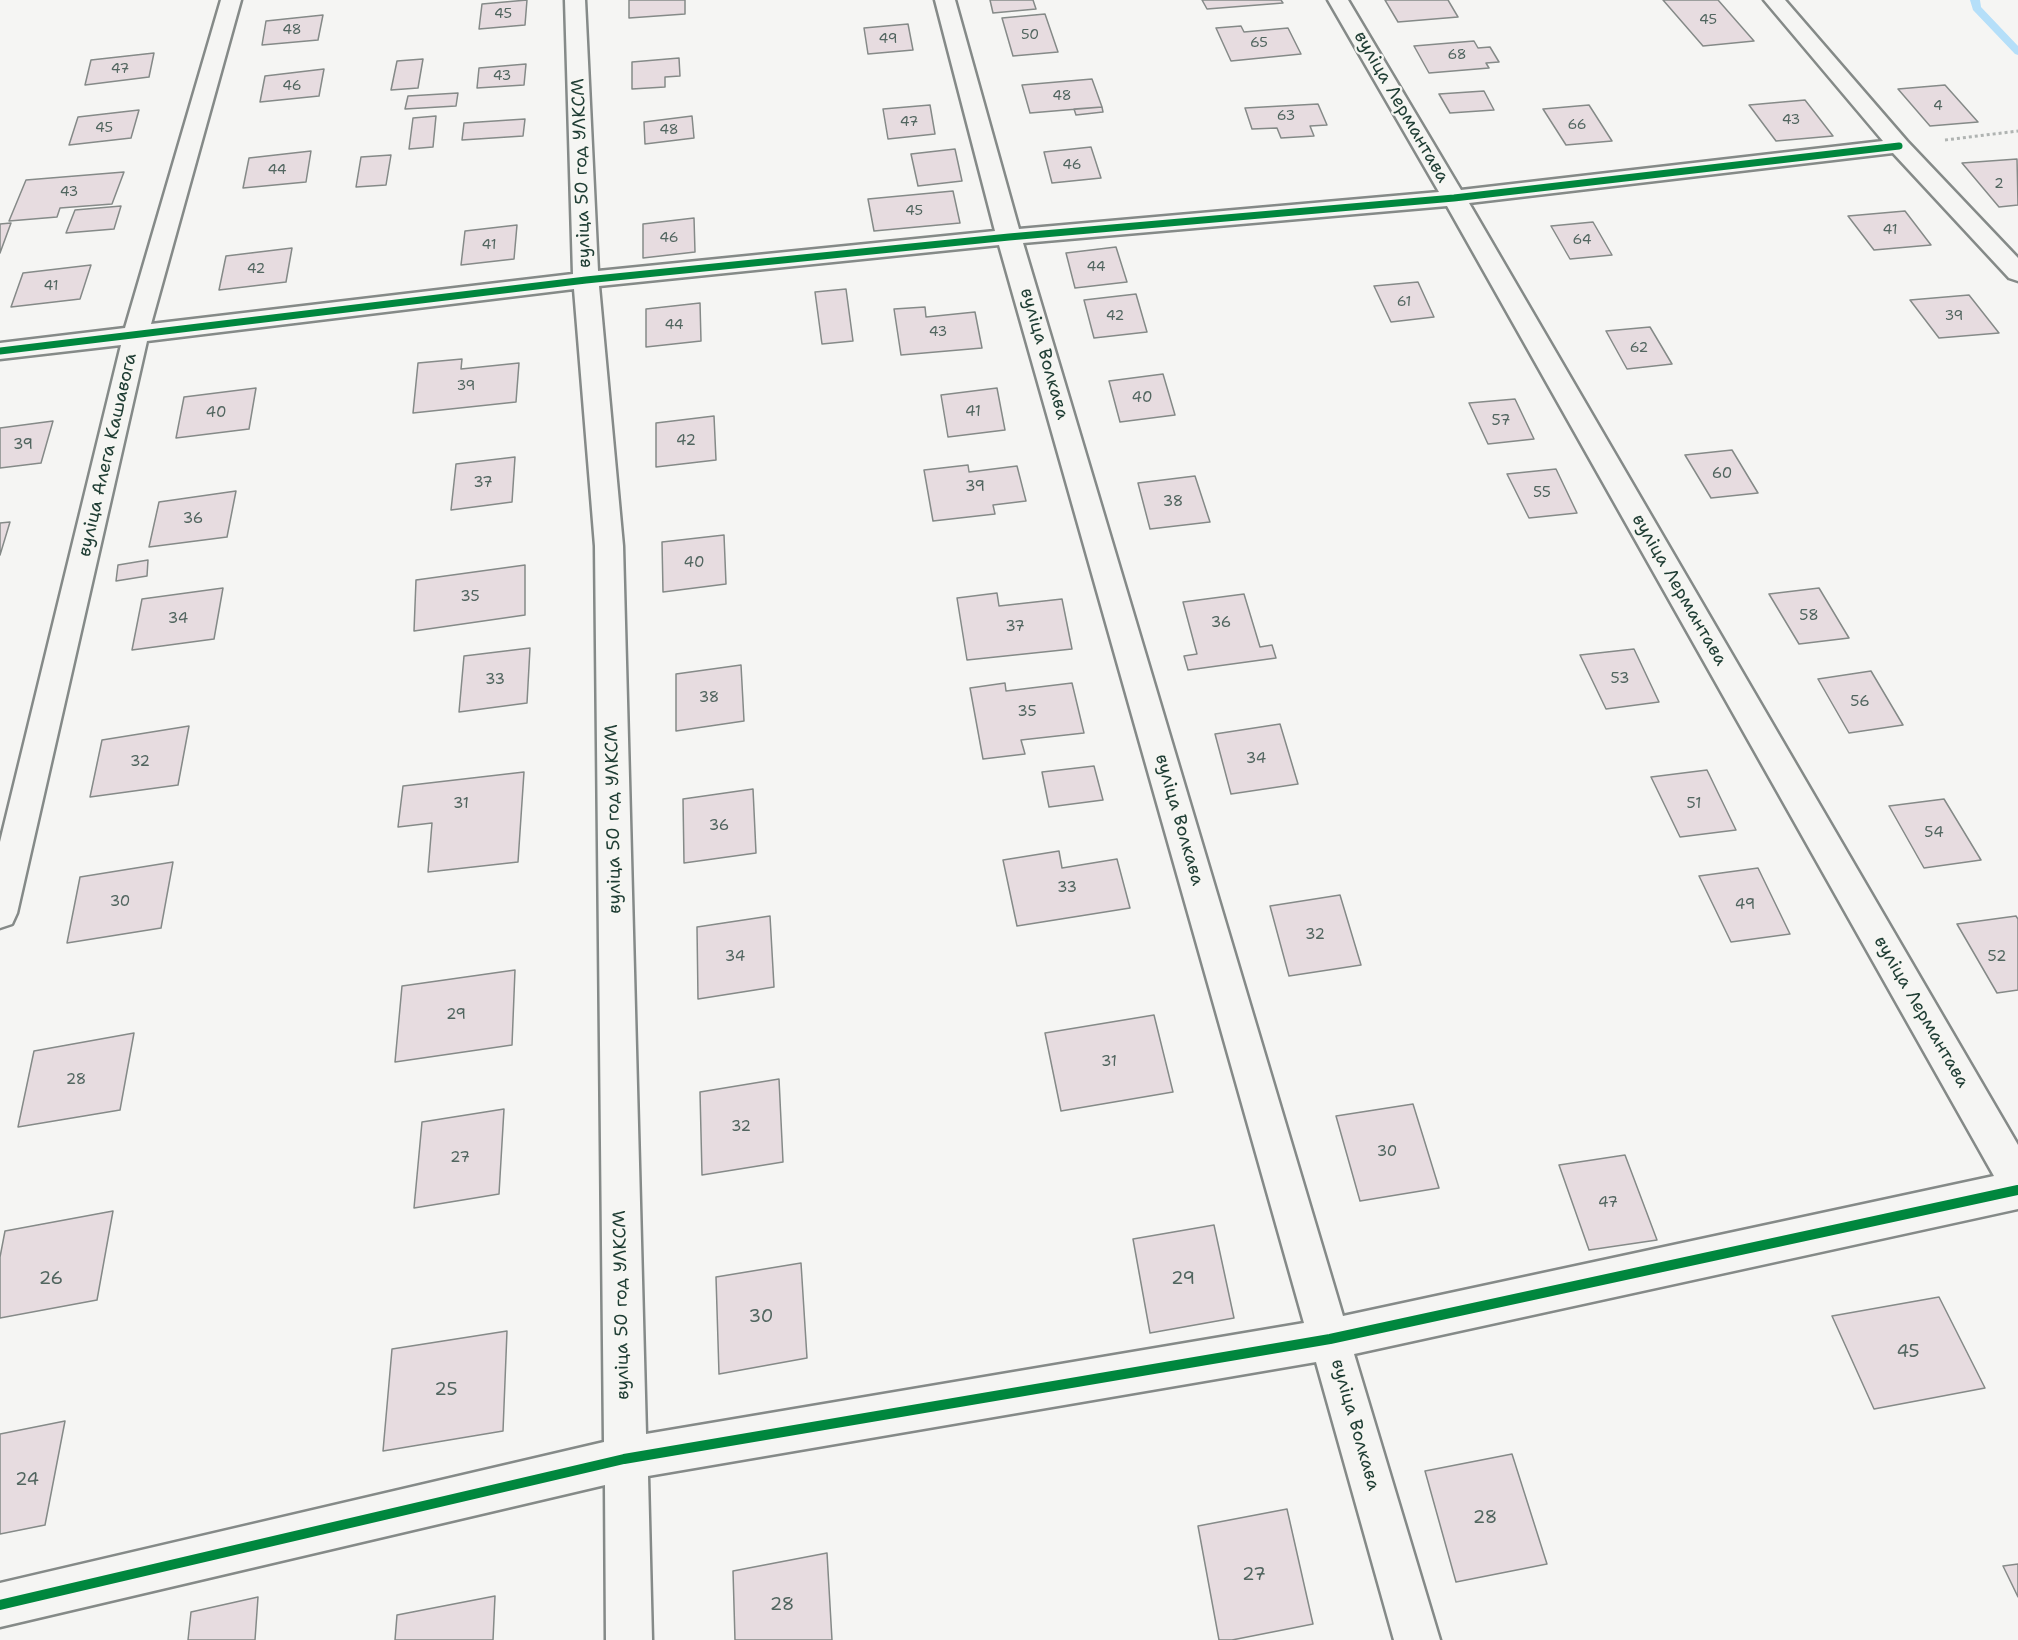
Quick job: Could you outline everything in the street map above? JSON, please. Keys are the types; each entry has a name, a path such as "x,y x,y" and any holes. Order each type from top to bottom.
{"street":[{"name":"вуліца Алега Кашавога","path":"0,913 136,334 231,0"},
{"name":"вуліца 50 год УЛКСМ","path":"575,0 586,280 609,546 629,1640"},
{"name":"вуліца Волкава","path":"945,0 1010,237 1417,1640"},
{"name":"вуліца Лермантава","path":"1338,0 1454,198 2018,1182"},
{"path":"1774,0 1899,146 2018,273"},
{"path":"0,351 586,280 1010,237 1454,198 1899,146"},
{"path":"0,1605 624,1459 1330,1339 2018,1190"}],"path":[{"path":"1899,146 2018,131"}],"building":[{"path":"527,0 525,25 479,29 482,4"},
{"path":"629,0 685,0 685,14 629,18"},
{"path":"990,0 1033,0 1036,9 993,13"},
{"path":"1202,0 1281,0 1283,3 1207,9"},
{"path":"1385,0 1448,0 1458,17 1398,22"},
{"path":"1663,0 1718,0 1754,41 1703,46"},
{"path":"1045,14 1058,52 1013,56 1002,18"},
{"path":"323,15 318,40 262,45 266,21"},
{"path":"908,24 913,50 868,54 864,28"},
{"path":"1241,26 1244,32 1288,28 1301,54 1231,61 1216,28"},
{"path":"1474,41 1478,48 1490,47 1499,62 1486,63 1489,68 1429,73 1414,46"},
{"path":"154,53 149,77 85,85 91,60"},
{"path":"679,58 680,76 665,77 665,87 632,89 632,62"},
{"path":"423,59 418,88 391,90 397,61"},
{"path":"526,64 524,85 477,88 479,68"},
{"path":"324,69 319,96 260,102 265,76"},
{"path":"1092,79 1102,107 1030,113 1022,85"},
{"path":"1945,85 1978,122 1930,126 1898,89"},
{"path":"1484,91 1494,110 1450,113 1439,94"},
{"path":"458,93 456,106 405,109 408,96"},
{"path":"1805,100 1833,136 1776,141 1749,105"},
{"path":"1318,104 1327,125 1310,126 1314,136 1281,138 1277,128 1252,129 1245,108"},
{"path":"930,105 935,134 888,139 883,109"},
{"path":"1589,105 1612,141 1566,145 1543,109"},
{"path":"1102,107 1103,112 1076,115 1074,109"},
{"path":"139,110 131,138 69,145 78,117"},
{"path":"436,116 433,147 409,149 413,118"},
{"path":"692,116 694,138 645,144 644,122"},
{"path":"525,119 523,136 462,140 464,123"},
{"path":"1091,147 1101,178 1052,183 1044,152"},
{"path":"955,149 962,181 918,186 911,154"},
{"path":"311,151 306,182 243,188 249,158"},
{"path":"391,155 386,185 356,187 361,157"},
{"path":"2017,159 2018,205 1999,207 1962,163"},
{"path":"124,172 112,204 60,208 57,217 9,221 26,180"},
{"path":"953,191 960,223 874,231 868,199"},
{"path":"121,206 114,229 66,233 75,210"},
{"path":"1905,211 1931,245 1874,250 1848,216"},
{"path":"694,218 695,252 643,258 643,224"},
{"path":"1593,222 1612,255 1570,259 1551,226"},
{"path":"11,223 0,253 0,224"},
{"path":"517,225 514,259 461,265 465,231"},
{"path":"1116,247 1127,282 1075,288 1066,253"},
{"path":"292,248 286,282 219,290 226,256"},
{"path":"91,265 80,299 11,307 23,273"},
{"path":"1418,282 1434,317 1391,322 1374,286"},
{"path":"846,289 853,341 822,344 815,292"},
{"path":"1136,294 1147,332 1094,338 1084,300"},
{"path":"1969,295 1999,333 1939,338 1910,300"},
{"path":"700,303 701,341 646,347 646,309"},
{"path":"925,307 926,317 975,312 982,348 901,355 894,309"},
{"path":"1650,327 1672,364 1627,369 1606,331"},
{"path":"462,359 461,369 519,363 516,402 413,413 418,363"},
{"path":"1163,374 1175,415 1120,422 1109,381"},
{"path":"256,388 249,429 176,438 184,397"},
{"path":"997,388 1005,430 948,437 941,395"},
{"path":"1515,399 1534,439 1488,444 1469,403"},
{"path":"714,416 716,460 656,467 656,423"},
{"path":"53,421 41,463 0,468 0,428"},
{"path":"1732,450 1758,493 1711,498 1685,455"},
{"path":"515,457 512,502 451,510 456,464"},
{"path":"968,465 969,472 1017,466 1026,501 993,505 995,514 933,521 924,470"},
{"path":"1556,469 1577,513 1529,518 1507,474"},
{"path":"1195,476 1210,522 1150,529 1138,483"},
{"path":"236,491 227,537 149,547 159,502"},
{"path":"10,522 0,555 0,523"},
{"path":"724,535 726,584 663,592 662,542"},
{"path":"148,560 147,576 116,581 118,565"},
{"path":"525,565 525,615 414,631 416,580"},
{"path":"223,588 214,639 132,650 142,599"},
{"path":"1819,588 1849,638 1799,644 1769,594"},
{"path":"997,593 999,606 1062,599 1072,649 967,660 957,598"},
{"path":"1244,594 1260,647 1272,645 1276,658 1188,670 1184,656 1197,654 1183,602"},
{"path":"530,648 527,703 459,712 464,656"},
{"path":"1634,649 1659,702 1606,709 1580,655"},
{"path":"741,665 744,721 676,731 676,674"},
{"path":"1871,671 1903,725 1849,733 1818,679"},
{"path":"1005,683 1006,691 1072,683 1084,733 1021,740 1025,754 983,759 970,688"},
{"path":"1280,724 1298,784 1231,794 1215,734"},
{"path":"189,726 178,785 90,797 102,740"},
{"path":"1094,766 1103,800 1049,807 1042,772"},
{"path":"1707,770 1736,830 1680,837 1651,777"},
{"path":"524,772 518,862 428,872 432,823 398,827 403,786"},
{"path":"753,789 756,853 684,863 683,799"},
{"path":"1944,799 1981,860 1924,868 1889,806"},
{"path":"1059,851 1062,868 1117,859 1130,908 1017,926 1003,860"},
{"path":"173,862 161,928 67,943 80,877"},
{"path":"1758,868 1790,934 1731,942 1699,876"},
{"path":"1340,895 1361,965 1289,976 1270,906"},
{"path":"770,916 774,987 698,999 697,927"},
{"path":"2016,916 2018,919 2018,990 1997,993 1957,924"},
{"path":"515,970 512,1045 395,1062 402,986"},
{"path":"1154,1015 1173,1092 1061,1111 1045,1033"},
{"path":"134,1033 120,1110 18,1127 34,1051"},
{"path":"779,1079 783,1162 702,1175 700,1092"},
{"path":"1413,1104 1439,1188 1360,1201 1336,1116"},
{"path":"504,1109 499,1194 414,1208 422,1122"},
{"path":"1625,1155 1657,1240 1589,1250 1559,1165"},
{"path":"113,1211 97,1300 0,1318 0,1257 5,1231"},
{"path":"1214,1225 1234,1318 1150,1333 1133,1239"},
{"path":"801,1263 807,1358 719,1374 716,1277"},
{"path":"1939,1297 1985,1388 1874,1409 1832,1316"},
{"path":"507,1331 503,1431 383,1451 392,1349"},
{"path":"65,1421 45,1525 0,1534 0,1434"},
{"path":"1512,1454 1547,1564 1456,1582 1425,1471"},
{"path":"1287,1509 1313,1624 1232,1640 1219,1640 1198,1526"},
{"path":"827,1553 832,1640 735,1640 733,1571"},
{"path":"2018,1564 2018,1597 2003,1566"},
{"path":"495,1596 493,1640 395,1640 397,1615"},
{"path":"258,1597 255,1640 188,1640 191,1612"}],"waterway":[{"path":"1975,0 1976,8 2018,52"}],"cycle path":[{"path":"0,351 586,280 1009,237 1454,198 1899,146"},
{"path":"0,1605 624,1459 1330,1339 2018,1190"}]}
